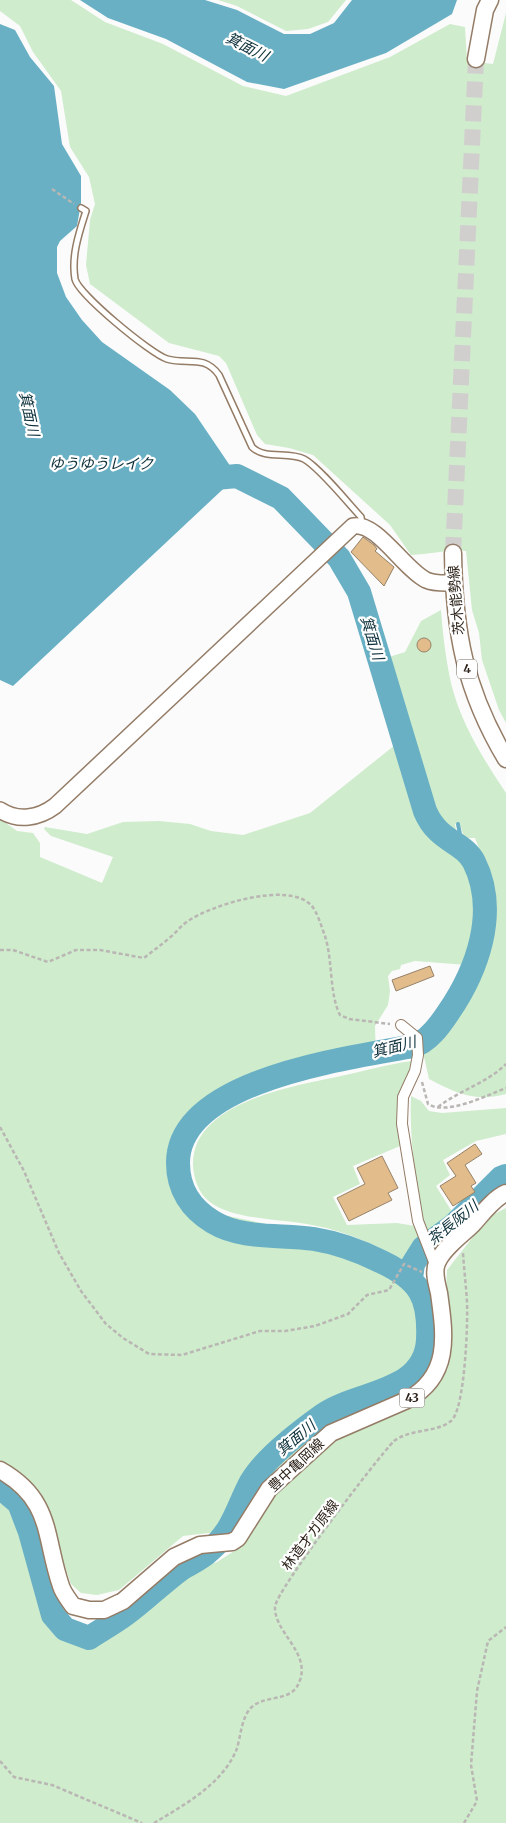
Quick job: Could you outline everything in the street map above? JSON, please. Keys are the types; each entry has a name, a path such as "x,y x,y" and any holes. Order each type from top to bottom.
{"main road":[{"path":"476,59 485,10 490,0"},
{"name":"茨木能勢線","path":"452,553 457,626 468,674 497,743 506,759"},
{"path":"436,1267 440,1257 506,1193"},
{"name":"豊中亀岡線","path":"0,1470 15,1479 33,1497 42,1513 61,1587 73,1606 88,1610 104,1610 123,1601 174,1557 200,1545 232,1542 238,1538 269,1489 331,1433 407,1400 418,1394 431,1381 441,1360 444,1345 436,1267"}],"street":[{"path":"0,810 13,816 29,817 43,814 55,806 350,528 362,525 372,530 418,575 432,582 453,586"},
{"path":"401,1025 417,1038 418,1056 415,1071 403,1097 401,1117 413,1197 423,1239 436,1267"}],"lane":[{"path":"81,208 86,211 75,251 75,276 77,285 82,293 122,328 162,357 171,360 199,360 212,368 219,376 252,447 261,453 291,455 308,461 361,518 362,525"}],"path":[{"path":"52,189 81,208"},
{"path":"0,950 13,950 48,962 76,950 100,950 144,958 186,922 210,909 251,896 274,894 298,898 311,905 325,935 332,966 336,1005 340,1015 349,1019 401,1025"},
{"path":"418,1056 425,1098 428,1104 436,1108 450,1108 506,1088"},
{"path":"436,1108 480,1080 493,1077 506,1064"},
{"path":"0,1127 24,1171 59,1253 81,1292 106,1324 123,1338 149,1354 182,1355 260,1331 285,1331 325,1323 348,1314 367,1295 387,1292 398,1277 403,1265 416,1270"},
{"name":"林道才ガ原線","path":"154,1823 197,1797 223,1770 236,1752 247,1712 253,1705 287,1695 299,1683 302,1672 301,1662 276,1614 275,1604 306,1556 394,1441 411,1433 444,1425 456,1415 460,1397 467,1333 467,1301 462,1236"},
{"path":"464,1823 477,1800 471,1765 477,1691 488,1641 506,1627"},
{"path":"0,1761 14,1776 52,1785 142,1823"}],"green space":[{"path":"0,0 71,0 105,22 163,44 243,86 286,96 390,57 450,24 465,27 467,61 493,64 506,13 506,723 499,710 482,660 479,633 472,610 466,551 411,555 390,525 313,455 265,444 257,435 226,363 219,356 169,343 90,284 86,265 90,220 95,204 89,177 70,147 61,91 33,52 20,26 0,11"},
{"path":"218,0 346,0 328,22 308,29 286,31 237,6"},
{"path":"441,610 446,659 456,701 474,742 506,793 506,1094 495,1096 475,1097 466,1095 429,1079 422,1048 460,1010 477,980 487,946 492,906 489,879 475,838 464,838 460,823 455,824 457,837 442,825 434,811 401,706 404,704 389,657 405,652 421,621"},
{"path":"395,745 411,799 424,828 428,834 464,865 474,887 477,914 476,928 467,965 415,961 401,965 400,969 392,971 388,976 390,991 388,1005 375,1026 376,1060 291,1078 259,1088 230,1101 206,1118 190,1139 185,1166 187,1180 193,1193 213,1213 335,1238 373,1251 416,1273 425,1285 434,1311 435,1348 430,1366 425,1376 411,1389 386,1402 341,1419 323,1430 276,1470 217,1532 183,1536 119,1590 97,1595 81,1593 71,1584 40,1493 19,1472 0,1460 0,819 17,831 33,833 40,843 40,857 102,883 113,857 51,836 44,829 45,827 87,834 123,822 159,821 190,824 211,831 243,835 310,813"},
{"path":"412,1061 411,1069 400,1094 398,1104 397,1116 400,1146 353,1166 360,1184 333,1197 347,1225 397,1223 415,1226 426,1252 417,1267 379,1248 340,1232 312,1225 250,1217 226,1211 210,1202 202,1194 196,1183 193,1165 197,1143 209,1126 228,1111 250,1100 299,1085"},
{"path":"411,1096 421,1101 429,1111 442,1113 506,1108 506,1134 476,1141 443,1160 450,1175 436,1186 454,1215 489,1181 498,1188 445,1240 432,1248 422,1214 415,1173 411,1132"},
{"path":"506,1208 506,1823 0,1823 0,1499 14,1509 45,1620 60,1635 92,1647 116,1631 188,1572 217,1562 239,1548 254,1530 275,1493 332,1442 416,1406 432,1393 447,1370 451,1354 446,1291 447,1270 476,1233 494,1214"}],"water":[{"path":"80,0 205,0 237,10 284,34 310,34 334,23 352,0 457,0 452,14 386,53 284,89 247,82 166,39 108,18"},
{"name":"ゆうゆうレイク","path":"0,24 15,30 30,57 54,86 62,144 81,176 81,203 77,226 60,241 57,247 57,273 66,297 82,320 102,342 170,390 195,414 237,476 13,686 0,680"}],"building":[{"path":"363,537 374,545 377,549 375,551 394,567 384,586 351,552"},
{"path":"421,638 427,638 431,645 427,652 421,652 417,648 417,642"},
{"path":"430,966 434,976 396,991 392,980"},
{"path":"475,1144 482,1154 465,1165 476,1183 471,1186 475,1192 453,1206 440,1186 456,1176 447,1163"},
{"path":"382,1156 398,1188 388,1193 392,1200 349,1221 337,1198 365,1184 357,1168"}],"waterway":[{"name":"箕面川","path":"0,1487 19,1503 30,1532 53,1615 65,1629 89,1638 126,1614 174,1574 203,1556 217,1543 230,1527 257,1473 284,1446 323,1415 337,1407 387,1389 402,1381 415,1371 424,1358 428,1340 427,1312 424,1301 414,1283 406,1276 366,1254 332,1243 314,1239 249,1234 225,1228 198,1211 187,1197 180,1181 178,1163 186,1134 206,1111 236,1092 311,1066 413,1046 429,1037 458,997 476,960 481,941 485,901 481,881 474,862 464,850 437,829 425,811 359,592 339,558 281,498 237,476 205,479"},
{"path":"458,824 463,850"},
{"name":"茶長阪川","path":"411,1278 413,1264 423,1248 453,1226 501,1178 506,1176"}],"tunnel":[{"path":"453,553 476,59"}]}
